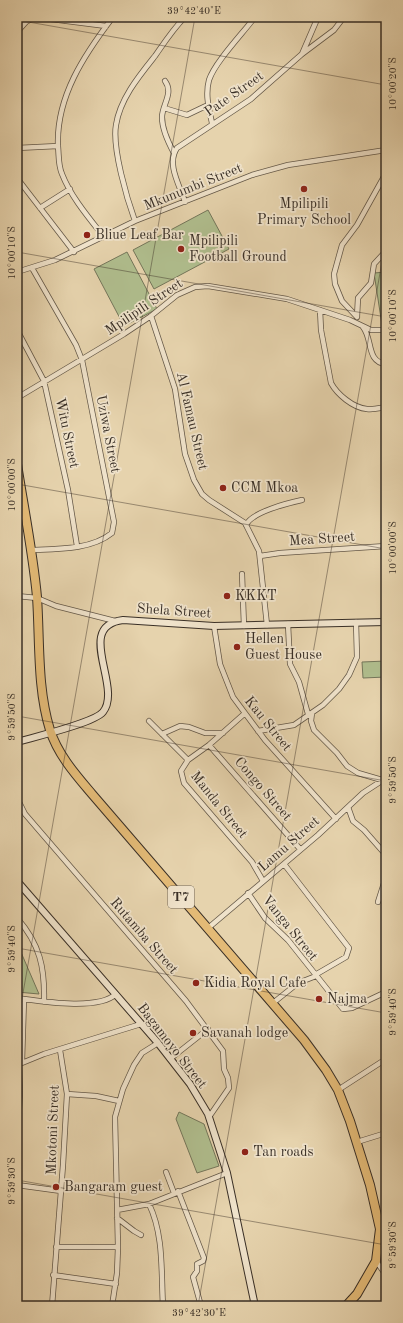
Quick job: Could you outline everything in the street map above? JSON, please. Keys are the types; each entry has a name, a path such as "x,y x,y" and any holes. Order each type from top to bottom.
{"highway":[{"name":"T7","path":"17,464 37,598 42,687 45,710 51,732 65,760 75,774 207,929 273,1003 317,1058 338,1090 357,1142 376,1209 382,1249 357,1294 346,1306"}],"main road":[{"name":"Shela Street","path":"115,621 123,620 214,626 386,622"},
{"path":"17,742 92,720 105,710 108,688 100,649 101,639 107,626 115,621"},
{"name":"Bagamoyo Street","path":"17,881 158,1043 190,1084 209,1117 227,1173 255,1306"}],"street":[{"path":"17,32 26,22 35,17 106,26"},
{"path":"104,237 80,205 62,174 59,162 58,146 59,122 73,80 89,50 113,17"},
{"path":"135,221 121,169 115,135 116,125 124,103 135,82 184,17"},
{"path":"212,123 208,105 208,87 212,74 255,17"},
{"path":"302,54 318,17"},
{"name":"Pate Street","path":"174,153 177,148 212,123 251,99 302,54 334,30 344,17"},
{"path":"165,81 169,90 162,116 163,126 174,153 173,166 185,202"},
{"path":"164,108 187,115 208,105"},
{"path":"17,148 58,146"},
{"name":"Mkunumbi Street","path":"17,272 74,252 135,221 252,175 288,165 386,150"},
{"path":"357,317 342,301 335,284 334,274 342,245 357,225 386,173"},
{"path":"17,178 74,252"},
{"path":"40,208 70,189"},
{"path":"357,323 358,298 371,282 374,264 386,252"},
{"name":"Uziwa Street","path":"31,550 95,543 105,539 112,533 114,522 82,360 76,345 32,268"},
{"name":"Mpilipili Street","path":"17,398 82,360 151,316 177,295 195,287 208,286 287,299 357,323 371,330 386,330"},
{"path":"320,310 321,330 331,383 334,389 358,407 370,410 386,407"},
{"name":"Al Famau Street","path":"151,316 175,389 185,454 194,480 205,496 246,525"},
{"path":"363,327 368,335 370,350 373,356 380,362 386,364"},
{"name":"Witu Street","path":"17,330 44,381 68,490 77,546"},
{"path":"266,625 260,556 246,525 250,518 258,514 302,500"},
{"name":"Mea Street","path":"260,556 275,553 386,546"},
{"path":"242,574 244,626"},
{"path":"17,596 37,598 60,607 115,621"},
{"path":"258,731 292,726 323,705 338,689 357,657 358,645 356,622"},
{"path":"288,624 290,664 299,682 314,730 337,753 347,766 358,773 384,779"},
{"name":"Kau Street","path":"214,626 220,664 232,697 258,731 336,819"},
{"name":"Manda Street","path":"244,714 210,745 188,760 181,771 181,776 184,783 252,862 263,881"},
{"path":"149,721 188,760"},
{"path":"162,734 180,726 190,727 205,733 223,733"},
{"name":"Congo Street","path":"210,745 300,849"},
{"name":"Lamu Street","path":"207,929 284,864 348,807 384,779"},
{"name":"Rutamba Street","path":"17,798 25,814 208,1029 222,1051 224,1069 229,1083 229,1088 209,1117"},
{"path":"348,807 353,821 364,830 386,855"},
{"path":"284,864 349,948 346,957 315,975"},
{"path":"378,902 386,877"},
{"name":"Vanga Street","path":"248,893 265,918 288,940 343,1009 352,1008 386,992"},
{"path":"17,918 24,926 39,953 45,975 44,1002"},
{"name":"Vanga Street","path":"273,1003 298,983 315,975"},
{"path":"17,998 44,1002 89,1003 103,1002 116,994"},
{"path":"17,1144 20,1092 19,1064 24,999"},
{"path":"19,1064 141,1024"},
{"path":"170,1059 208,1029"},
{"path":"112,1306 116,1284 118,1247 114,1125 119,1101 139,1057 158,1043"},
{"name":"Mkotoni Street","path":"52,1306 67,1094 60,1050"},
{"path":"338,1090 386,1059"},
{"path":"67,1094 119,1101"},
{"path":"357,1142 386,1133"},
{"path":"166,1172 204,1258 203,1261 197,1264 197,1271 193,1277 201,1306"},
{"path":"117,1210 149,1204 227,1173"},
{"path":"17,1185 61,1191"},
{"path":"149,1204 154,1215 160,1242 163,1306"},
{"path":"117,1218 141,1235"},
{"path":"56,1247 118,1247"},
{"path":"376,1261 386,1275"},
{"path":"53,1275 116,1284"}],"green space":[{"name":"Mpilipili Football Ground","path":"208,210 229,249 154,289 133,250"},
{"path":"127,252 157,309 124,326 94,269"},
{"path":"386,272 386,325 382,325 374,273"},
{"path":"386,661 386,677 363,678 362,662"},
{"path":"17,943 39,994 17,992"},
{"path":"179,1112 204,1124 219,1166 197,1173 176,1119"}],"place":[{"name":"Mpilipili Primary School","path":"304,189"},
{"name":"Bliue Leaf Bar","path":"87,235"},
{"name":"Mpilipili Football Ground","path":"181,249"},
{"name":"CCM Mkoa","path":"223,488"},
{"name":"KKKT","path":"227,596"},
{"name":"Hellen Guest House","path":"237,647"},
{"name":"Kidia Royal Cafe","path":"196,983"},
{"name":"Najma","path":"319,999"},
{"name":"Savanah lodge","path":"193,1033"},
{"name":"Tan roads","path":"245,1152"},
{"name":"Bangaram guest","path":"56,1187"}]}
